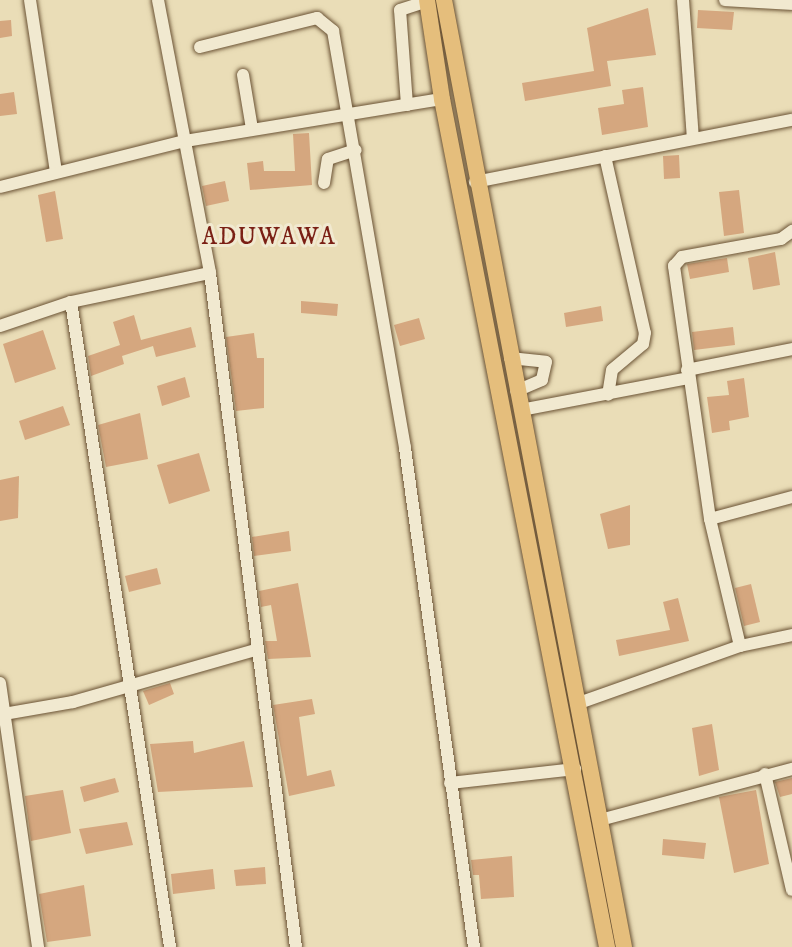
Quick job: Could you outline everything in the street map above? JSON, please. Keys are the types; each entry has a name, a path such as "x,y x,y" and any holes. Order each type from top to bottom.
{"highway":[{"path":"433,0 442,99 575,769 607,947"},
{"path":"433,0 475,182 579,703 624,947"}],"street":[{"path":"30,0 56,171"},
{"path":"158,0 210,273 255,650 296,947"},
{"path":"407,105 400,10 433,0"},
{"path":"683,0 693,138"},
{"path":"724,0 792,4"},
{"path":"200,47 317,18 327,21 351,113 405,448 474,947"},
{"path":"243,75 252,129"},
{"path":"0,187 56,171 185,141 442,99"},
{"path":"475,182 792,120"},
{"path":"324,183 328,159 356,150"},
{"path":"605,156 645,333 643,344 612,370 608,394"},
{"path":"740,646 710,519 687,374 676,261 781,239 792,231"},
{"path":"0,326 71,302 210,273"},
{"path":"71,302 170,947"},
{"path":"520,410 608,394 792,350"},
{"path":"510,358 546,362 542,380 516,391"},
{"path":"710,519 792,497"},
{"path":"579,703 740,646 792,635"},
{"path":"4,714 131,687 255,650"},
{"path":"0,682 38,947"},
{"path":"450,783 575,769"},
{"path":"600,820 765,774 792,769"},
{"path":"765,774 792,890"}],"building":[{"path":"648,8 656,55 607,61 611,86 525,101 522,83 594,71 587,28"},
{"path":"698,10 734,12 732,30 697,28"},
{"path":"11,20 12,36 0,38 0,21"},
{"path":"643,87 648,127 602,135 598,108 624,104 622,90"},
{"path":"14,92 17,114 0,116 0,94"},
{"path":"309,133 312,185 250,190 247,163 263,161 264,171 295,171 293,134"},
{"path":"679,155 680,178 664,179 663,156"},
{"path":"225,181 229,201 206,206 202,186"},
{"path":"739,190 744,233 724,236 719,192"},
{"path":"55,191 63,239 46,242 38,195"},
{"path":"775,252 780,285 753,290 748,258"},
{"path":"727,258 729,272 690,279 687,264"},
{"path":"301,301 338,304 337,316 301,313"},
{"path":"601,306 603,321 566,327 564,313"},
{"path":"134,315 141,340 191,327 196,347 156,357 153,346 122,356 124,364 91,376 88,356 120,345 113,322"},
{"path":"419,318 425,339 400,346 394,325"},
{"path":"733,327 735,345 694,350 692,332"},
{"path":"43,330 56,369 15,383 3,344"},
{"path":"254,333 257,358 264,358 264,408 236,411 226,337"},
{"path":"185,377 190,397 162,406 157,386"},
{"path":"744,378 749,417 729,421 730,430 712,433 707,397 729,395 727,381"},
{"path":"63,406 70,425 25,440 19,421"},
{"path":"140,413 148,459 106,467 98,425"},
{"path":"199,453 210,491 169,504 157,465"},
{"path":"19,476 18,518 0,521 0,480"},
{"path":"630,505 630,545 608,549 600,514"},
{"path":"289,531 291,551 254,556 252,537"},
{"path":"157,568 161,584 129,592 125,576"},
{"path":"298,583 311,657 268,659 265,641 277,641 271,605 261,607 259,591"},
{"path":"751,584 760,622 744,626 735,588"},
{"path":"678,598 689,641 619,656 616,640 670,630 663,602"},
{"path":"170,683 174,694 149,705 143,691"},
{"path":"312,699 315,714 299,717 307,776 331,770 335,786 289,796 273,705"},
{"path":"712,724 719,770 699,776 692,728"},
{"path":"193,741 194,753 244,741 253,787 158,792 150,744"},
{"path":"115,778 119,792 84,802 80,787"},
{"path":"792,778 792,794 780,797 775,782"},
{"path":"63,790 71,833 31,841 25,796"},
{"path":"756,790 769,864 734,873 719,797"},
{"path":"127,822 133,845 86,854 79,829"},
{"path":"663,839 706,843 704,859 662,855"},
{"path":"512,856 514,897 481,899 479,875 473,875 471,860"},
{"path":"265,867 266,884 236,886 234,870"},
{"path":"213,869 215,889 173,894 171,874"},
{"path":"84,885 91,936 47,942 39,894"}],"district":[{"name":"ADUWAWA","path":"269,238"}]}
